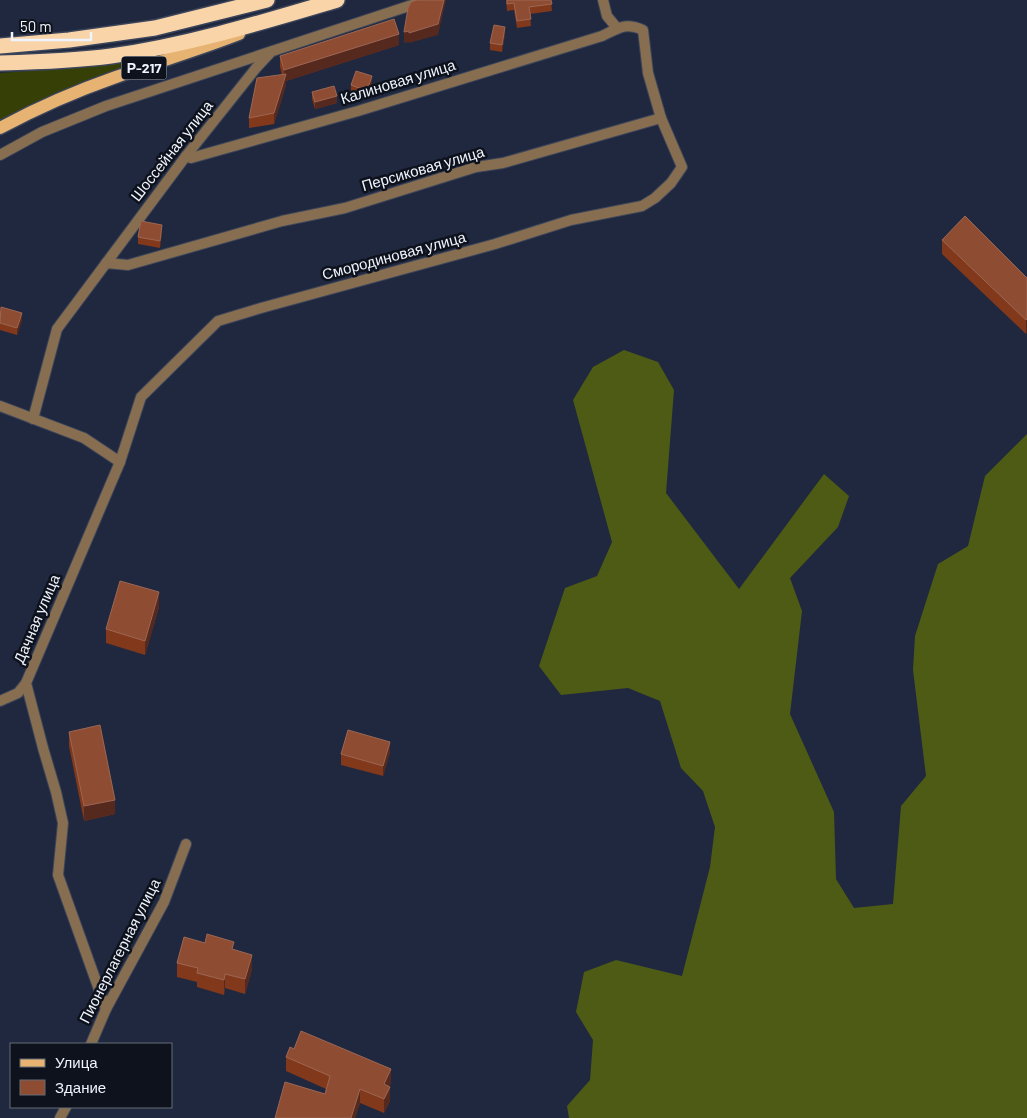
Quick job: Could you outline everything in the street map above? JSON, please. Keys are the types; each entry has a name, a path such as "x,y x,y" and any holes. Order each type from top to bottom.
{"highway":[{"path":"0,46 69,40 155,28 267,0"},
{"name":"Р-217","path":"0,63 42,62 118,55 185,41 338,0"}],"main road":[{"name":"Р-217","path":"0,128 60,98 116,76 201,49 290,14"}],"street":[{"name":"Шоссейная улица","path":"33,419 57,329 186,156 271,52 426,0"},
{"path":"603,0 607,16 617,28 632,25 643,30 648,73 661,118"},
{"name":"Калиновая улица","path":"186,156 191,158 358,111 602,36 617,28"},
{"path":"0,155 42,132 106,106 271,52"},
{"name":"Персиковая улица","path":"106,263 128,265 282,221 345,208 476,167 503,163 661,118"},
{"name":"Смородиновая улица","path":"120,462 141,398 218,321 486,246 571,220 642,206 655,198 671,183 682,167 661,118"},
{"path":"0,406 84,438 120,462"},
{"name":"Дачная улица","path":"106,1009 58,875 63,823 26,683 120,462"},
{"path":"0,701 18,693 26,683"},
{"name":"Пионерлагерная улица","path":"91,1043 106,1009 164,902 186,844"}],"green space":[{"path":"136,61 136,65 58,93 0,120 0,73 86,67"},
{"path":"624,350 658,362 674,390 666,493 739,589 824,474 849,496 838,527 790,578 802,611 790,714 834,812 836,879 854,908 893,904 901,806 926,776 913,670 915,636 938,564 968,546 985,476 1027,434 1027,1118 569,1118 567,1106 590,1080 593,1040 576,1012 584,972 616,960 682,976 710,867 715,827 703,791 681,768 660,701 628,688 561,695 539,666 565,588 597,576 612,542 573,400 593,367"}],"building":[{"path":"417,0 444,0 438,24 409,33 409,31 404,32 408,8 411,2"},
{"path":"507,0 551,0 552,4 529,7 531,19 517,21 514,3 507,4"},
{"path":"394,19 399,34 284,70 280,56"},
{"path":"494,25 505,27 502,45 490,43"},
{"path":"356,71 372,76 367,91 351,85"},
{"path":"286,74 274,113 249,118 257,78"},
{"path":"334,86 337,96 315,102 312,92"},
{"path":"965,216 1027,278 1026,320 942,240"},
{"path":"141,221 162,225 160,241 138,237"},
{"path":"1,307 22,313 17,328 0,323"},
{"path":"120,581 159,592 145,641 106,629"},
{"path":"100,725 115,800 84,806 69,732"},
{"path":"348,730 390,742 383,766 341,754"},
{"path":"207,934 234,942 232,949 252,955 245,979 225,974 224,980 197,973 198,968 177,963 184,937 205,943"},
{"path":"301,1031 391,1069 384,1084 390,1087 384,1099 360,1089 351,1118 275,1118 285,1082 325,1094 330,1076 286,1057 290,1047 294,1049"}]}
